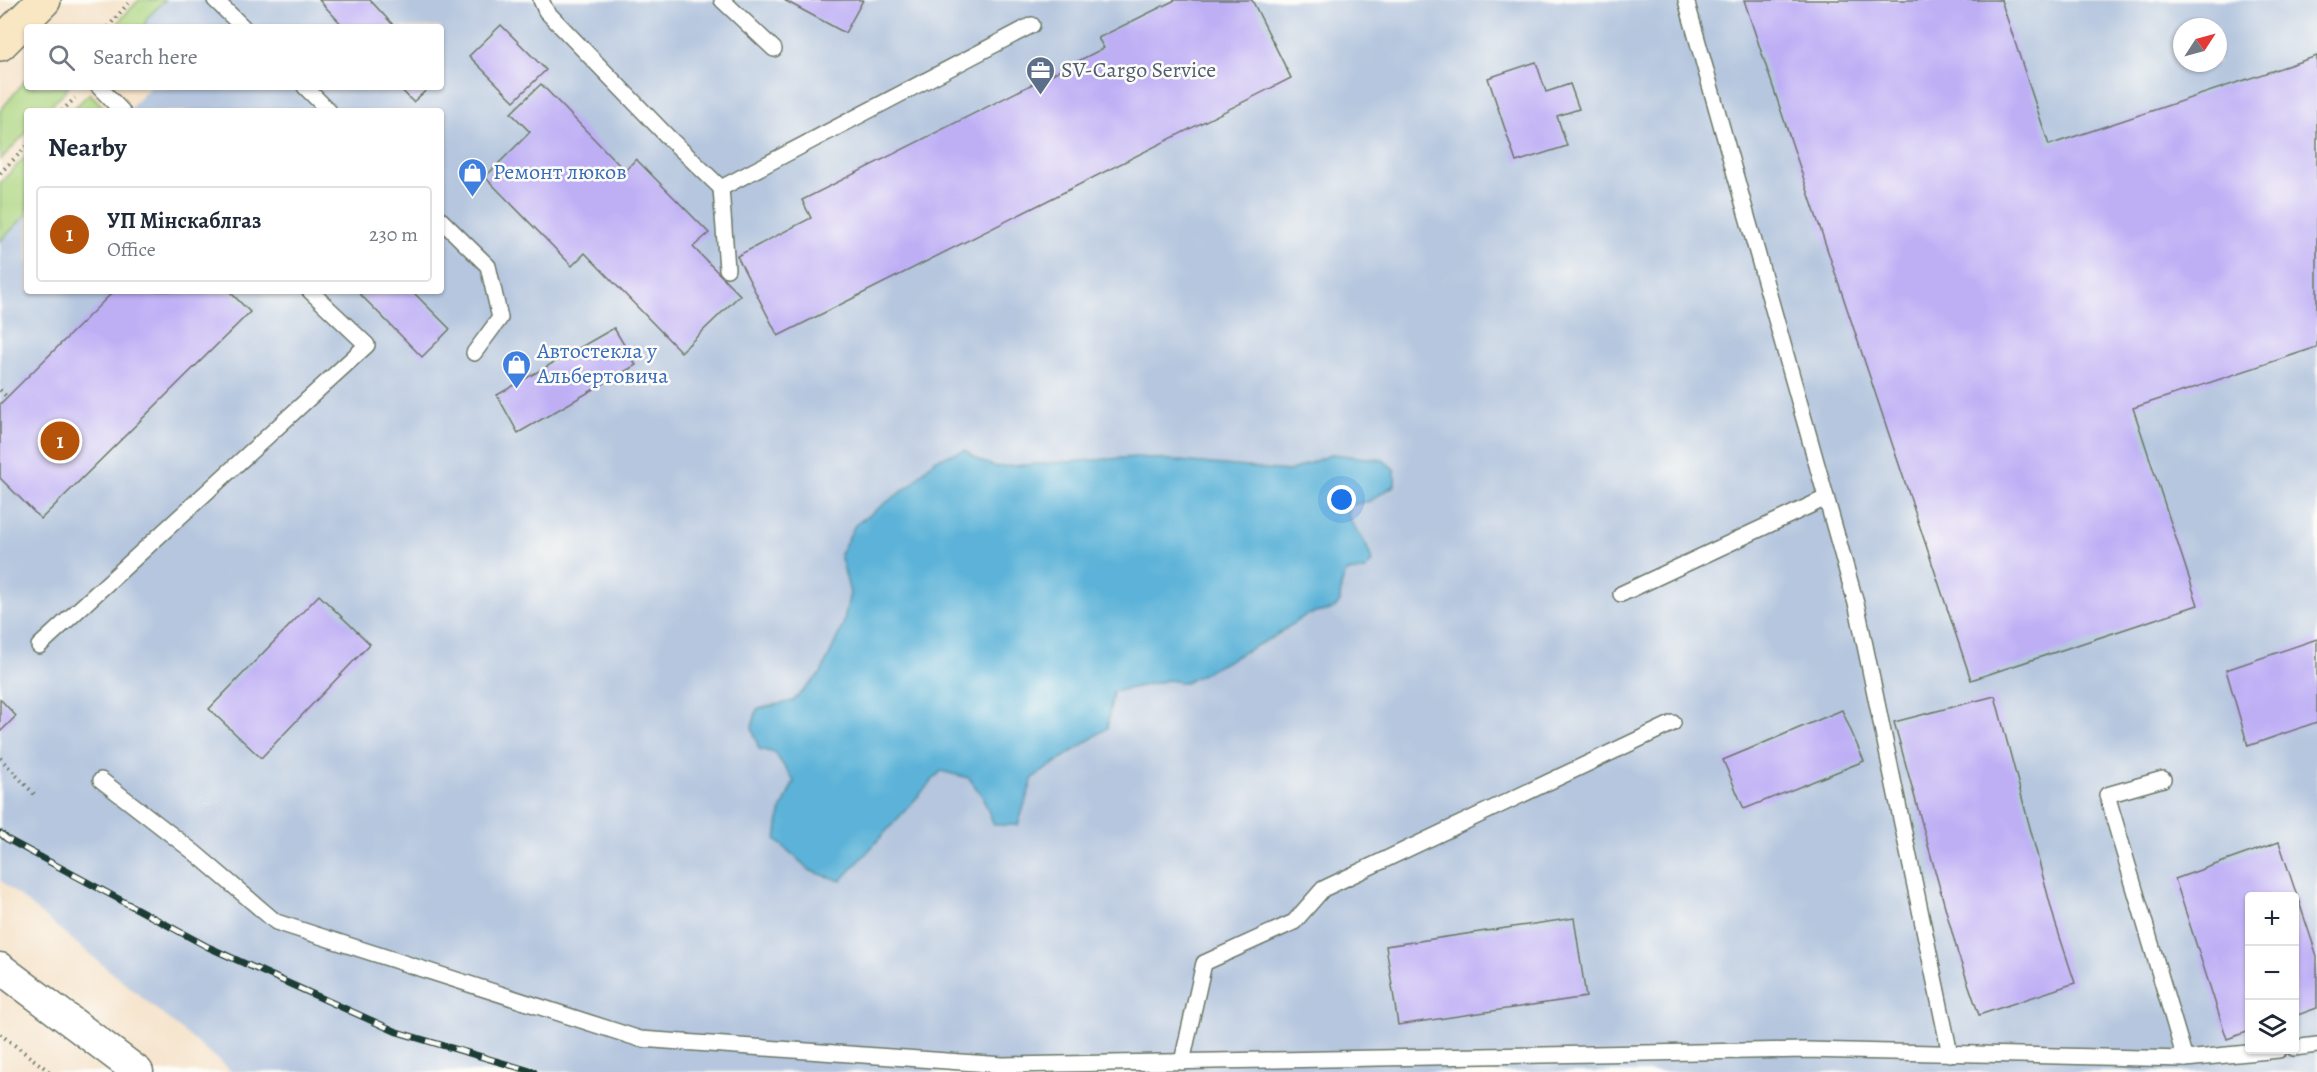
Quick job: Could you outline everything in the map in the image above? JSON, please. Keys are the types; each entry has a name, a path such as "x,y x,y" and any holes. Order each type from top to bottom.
{"main road":[{"path":"0,44 24,24"}],"street":[{"path":"0,968 138,1072"}],"lane":[{"path":"215,0 240,24"},
{"path":"541,0 546,10 669,138 722,188 727,269"},
{"path":"722,0 774,49"},
{"path":"1686,0 1857,607 1950,1054"},
{"path":"722,188 1032,25"},
{"path":"102,90 120,108"},
{"path":"308,90 326,108"},
{"path":"444,223 488,266 500,318 474,353"},
{"path":"39,646 367,345 313,294"},
{"path":"1621,594 1826,498"},
{"path":"1182,1062 1204,963 1294,922 1323,889 1673,723"},
{"path":"2163,779 2107,795 2185,1059"},
{"path":"101,780 276,922 640,1039 1003,1065 1806,1050 2185,1059 2245,1053"},
{"path":"2299,1048 2317,1046"}],"path":[{"path":"111,24 131,0"},
{"path":"0,173 24,149"},
{"path":"0,390 7,397"},
{"path":"0,758 37,797"},
{"path":"0,1034 50,1072"}],"shaded area":[{"path":"165,0 2317,0 2317,1072 232,1072 0,880 0,732 16,716 0,699 0,241 24,217 24,294 444,294 444,108 131,108 147,90 444,90 444,24 145,24 147,18"}],"green space":[{"path":"139,0 165,0 147,18 145,24 118,24"},
{"path":"24,82 24,90 66,90 49,108 24,108 24,135 0,160 0,111"},
{"path":"90,93 104,108 74,108"},
{"path":"24,158 24,217 0,241 0,183"}],"water":[{"path":"965,450 982,462 997,467 1137,457 1289,471 1333,454 1383,460 1395,470 1395,485 1370,501 1351,505 1348,516 1365,544 1372,562 1365,570 1346,572 1341,586 1340,602 1334,609 1306,615 1275,636 1185,683 1169,680 1113,692 1107,728 1033,778 1018,825 994,825 982,796 969,778 941,771 841,881 811,871 776,840 780,813 794,781 775,753 759,749 752,728 757,709 793,701 821,673 843,625 850,593 840,554 855,525 912,484 934,460"}],"building":[{"path":"319,0 370,0 392,24 341,24"},
{"path":"784,0 863,0 845,33"},
{"path":"1175,0 1252,0 1291,78 778,336 737,256 811,218 802,200 1104,48 1098,38"},
{"path":"1744,0 2001,0 2049,145 2317,56 2317,347 2133,408 2198,605 1971,680"},
{"path":"501,25 546,70 514,101 469,56"},
{"path":"1536,62 1546,92 1570,84 1579,109 1557,116 1567,146 1516,162 1488,78"},
{"path":"541,84 625,171 636,159 709,233 693,247 740,295 681,352 585,253 572,266 485,177 530,132 511,113"},
{"path":"402,90 427,90 413,102"},
{"path":"111,294 232,294 250,312 41,519 0,478 0,404"},
{"path":"360,294 415,294 450,329 422,357"},
{"path":"614,328 636,365 518,433 497,395"},
{"path":"319,595 370,644 261,758 209,709"},
{"path":"2317,639 2317,722 2248,746 2226,670"},
{"path":"1995,696 2055,922 2075,983 1979,1015 1958,954 1894,722"},
{"path":"0,699 16,716 0,732"},
{"path":"1842,710 1864,761 1744,809 1723,760"},
{"path":"2279,842 2296,892 2245,892 2245,1033 2227,1039 2175,879"},
{"path":"2299,902 2317,956 2317,1008 2299,1015"},
{"path":"1574,918 1586,997 1398,1025 1386,946"}],"railway":[{"path":"0,833 7,839 208,947 397,1032 534,1072"}],"place":[{"name":"SV-Cargo Service","path":"1040,96"},
{"name":"Ремонт люков","path":"472,198"},
{"name":"Автостекла у Альбертовича","path":"516,390"},
{"name":"УП Мінскаблгаз","path":"60,441"}]}
